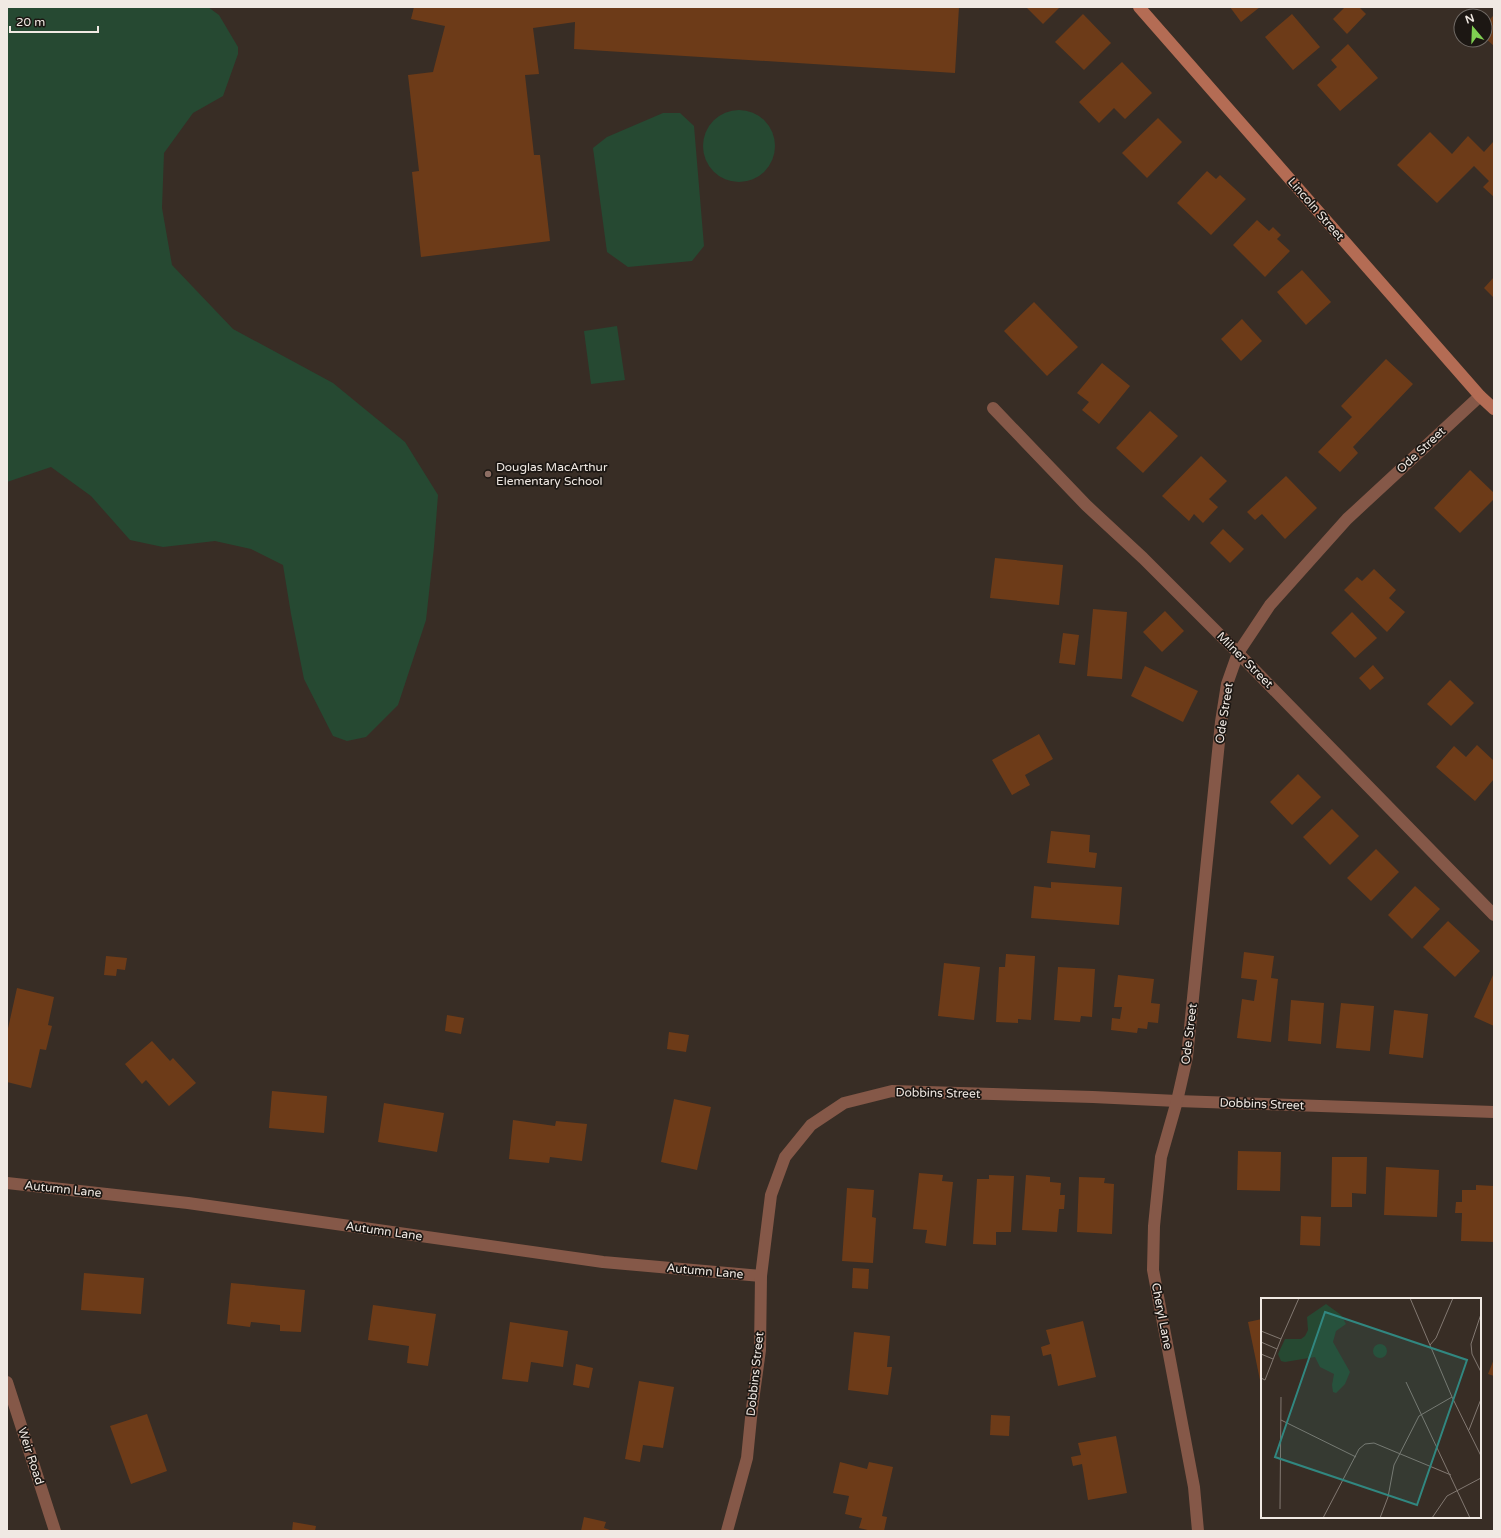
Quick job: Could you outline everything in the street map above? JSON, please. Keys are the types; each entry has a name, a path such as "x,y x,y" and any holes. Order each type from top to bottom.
{"street":[{"name":"Lincoln Street","path":"1139,7 1480,396 1494,409"},
{"name":"Ode Street","path":"1177,1101 1187,1057 1221,722 1227,684 1238,653 1270,605 1347,519 1480,396"},
{"name":"Milner Street","path":"993,408 1086,504 1143,558 1238,653 1494,915"},
{"name":"Dobbins Street","path":"728,1531 747,1458 760,1350 761,1276 771,1195 785,1157 811,1125 844,1104 892,1091 1494,1112"},
{"name":"Cheryl Lane","path":"1177,1101 1161,1157 1154,1226 1153,1270 1194,1487 1198,1531"},
{"name":"Autumn Lane","path":"7,1183 188,1203 603,1262 761,1276"},
{"name":"Weir Road","path":"7,1382 55,1531"}],"green space":[{"path":"7,7 208,7 219,15 238,47 238,54 223,96 193,113 164,153 162,208 172,265 233,329 333,383 405,442 438,495 426,620 398,705 366,737 347,741 333,736 304,679 283,565 251,549 215,541 163,547 130,540 91,496 51,467 7,482"},
{"path":"732,110 746,110 753,112 765,120 773,132 775,146 773,160 765,172 753,180 746,182 732,182 725,180 713,172 705,160 703,153 703,139 705,132 713,120 725,112"},
{"path":"663,113 680,113 694,126 704,246 692,261 628,267 607,252 593,148 607,137"},
{"path":"617,326 625,380 591,384 584,331"}],"building":[{"path":"414,7 959,7 955,73 574,49 575,22 533,28 539,74 525,75 534,155 540,155 550,241 421,257 412,172 419,171 408,75 433,72 445,26 411,19"},
{"path":"1026,7 1060,7 1043,24"},
{"path":"1230,7 1260,7 1241,22"},
{"path":"1345,7 1359,7 1366,14 1347,34 1333,19"},
{"path":"1083,14 1111,43 1084,70 1055,42"},
{"path":"1292,14 1320,47 1293,70 1265,37"},
{"path":"1494,15 1494,46 1493,45"},
{"path":"1348,44 1378,78 1340,111 1317,85 1337,67 1331,60"},
{"path":"1122,62 1152,93 1125,119 1114,108 1099,123 1079,102"},
{"path":"1158,118 1182,142 1147,178 1122,153"},
{"path":"1430,132 1452,154 1468,136 1484,152 1493,142 1494,143 1494,197 1483,187 1489,181 1474,166 1437,203 1397,165"},
{"path":"1207,171 1216,179 1220,175 1246,199 1211,235 1177,203"},
{"path":"1257,220 1269,231 1273,227 1281,235 1277,239 1290,251 1265,277 1233,245"},
{"path":"1302,270 1331,302 1306,325 1277,292"},
{"path":"1494,277 1494,298 1484,288"},
{"path":"1034,302 1078,347 1047,376 1004,331"},
{"path":"1242,319 1262,341 1241,361 1221,339"},
{"path":"1386,359 1413,384 1353,447 1358,453 1340,472 1318,452 1352,417 1341,406"},
{"path":"1102,363 1130,386 1099,424 1082,410 1089,402 1077,393"},
{"path":"1150,411 1178,436 1143,473 1116,448"},
{"path":"1201,456 1227,481 1209,499 1218,507 1203,523 1194,514 1189,521 1162,496"},
{"path":"1470,470 1494,493 1494,499 1460,533 1434,508"},
{"path":"1286,476 1317,508 1285,539 1262,514 1255,520 1247,512"},
{"path":"1223,529 1244,549 1230,563 1210,543"},
{"path":"995,558 1063,565 1059,605 990,598"},
{"path":"1374,569 1396,590 1389,598 1405,612 1387,632 1344,590 1357,577 1362,581"},
{"path":"1093,609 1127,612 1122,679 1087,676"},
{"path":"1165,611 1184,631 1162,652 1143,632"},
{"path":"1352,612 1377,638 1355,658 1331,633"},
{"path":"1063,633 1079,635 1075,665 1059,663"},
{"path":"1373,665 1384,678 1370,690 1359,678"},
{"path":"1145,666 1198,691 1183,722 1131,696"},
{"path":"1450,680 1474,703 1451,726 1427,704"},
{"path":"1039,734 1053,759 1025,775 1030,785 1012,795 992,760"},
{"path":"1477,745 1494,761 1494,779 1475,801 1436,767 1454,746 1466,757"},
{"path":"1298,774 1321,797 1292,825 1270,802"},
{"path":"1332,809 1359,836 1330,865 1303,837"},
{"path":"1051,831 1090,835 1089,852 1097,853 1095,868 1047,863"},
{"path":"1376,849 1399,872 1371,901 1347,878"},
{"path":"1051,882 1122,887 1119,925 1031,918 1034,886 1051,888"},
{"path":"1415,886 1440,909 1412,939 1388,915"},
{"path":"1448,921 1480,951 1455,977 1423,947"},
{"path":"1244,952 1274,956 1271,978 1278,979 1271,1042 1237,1038 1242,999 1254,1001 1257,980 1241,978"},
{"path":"1006,954 1035,956 1031,1020 1018,1019 1018,1023 996,1022 999,967 1005,967"},
{"path":"106,956 127,958 125,970 117,969 116,976 104,975"},
{"path":"944,963 980,967 974,1020 938,1016"},
{"path":"1058,967 1095,969 1092,1017 1081,1016 1080,1022 1054,1020"},
{"path":"1118,975 1154,979 1151,1003 1160,1004 1158,1023 1148,1022 1147,1029 1138,1028 1137,1033 1111,1030 1112,1018 1120,1019 1122,1007 1114,1007"},
{"path":"1493,975 1494,976 1494,1026 1474,1017"},
{"path":"17,988 54,997 48,1025 52,1026 46,1050 40,1049 31,1088 7,1082 7,1033"},
{"path":"1291,1000 1324,1003 1321,1044 1288,1041"},
{"path":"1341,1003 1374,1006 1370,1051 1336,1048"},
{"path":"1394,1010 1428,1014 1423,1058 1389,1054"},
{"path":"447,1015 464,1018 461,1034 445,1031"},
{"path":"669,1032 689,1035 686,1052 667,1049"},
{"path":"152,1041 170,1061 173,1058 196,1083 169,1106 146,1080 142,1084 125,1064"},
{"path":"272,1091 327,1096 324,1133 269,1128"},
{"path":"674,1099 711,1107 697,1170 661,1162"},
{"path":"384,1103 444,1113 437,1152 378,1142"},
{"path":"513,1120 555,1126 556,1121 587,1124 582,1161 550,1157 549,1163 509,1159"},
{"path":"1238,1151 1281,1152 1280,1191 1237,1190"},
{"path":"1332,1157 1367,1157 1366,1194 1352,1193 1352,1207 1331,1207"},
{"path":"1386,1167 1439,1170 1437,1217 1384,1215"},
{"path":"919,1173 943,1175 942,1181 953,1182 946,1246 925,1243 927,1230 913,1229"},
{"path":"989,1175 1014,1176 1011,1232 996,1232 996,1245 973,1244 977,1179 989,1179"},
{"path":"1026,1175 1050,1177 1050,1182 1061,1183 1060,1195 1065,1195 1064,1209 1059,1209 1057,1232 1022,1230"},
{"path":"1079,1177 1105,1178 1104,1183 1114,1184 1112,1234 1077,1232"},
{"path":"1476,1185 1494,1186 1494,1242 1461,1241 1462,1213 1455,1213 1456,1202 1462,1202 1462,1190 1476,1190"},
{"path":"847,1188 874,1190 872,1217 876,1218 873,1263 842,1261"},
{"path":"1301,1216 1321,1217 1320,1246 1300,1245"},
{"path":"853,1268 869,1269 868,1289 852,1288"},
{"path":"84,1273 144,1278 141,1314 81,1310"},
{"path":"231,1283 305,1290 301,1332 280,1331 280,1325 251,1322 250,1327 227,1324"},
{"path":"373,1305 436,1314 428,1366 407,1363 409,1346 368,1340"},
{"path":"1261,1319 1261,1380 1260,1380 1248,1322"},
{"path":"1083,1321 1096,1377 1058,1386 1051,1354 1043,1356 1041,1347 1050,1344 1046,1330"},
{"path":"510,1322 568,1331 563,1367 531,1362 528,1382 502,1379"},
{"path":"854,1332 890,1336 887,1367 892,1367 888,1395 848,1390"},
{"path":"1494,1359 1494,1376 1488,1374"},
{"path":"576,1364 593,1368 589,1388 573,1385"},
{"path":"639,1381 674,1387 663,1448 643,1445 640,1462 625,1459"},
{"path":"147,1414 167,1471 131,1484 110,1426"},
{"path":"991,1415 1010,1416 1009,1436 990,1435"},
{"path":"1116,1436 1127,1493 1088,1500 1082,1464 1073,1466 1071,1457 1081,1455 1078,1443"},
{"path":"840,1462 867,1469 869,1462 893,1467 882,1516 887,1517 884,1531 872,1531 859,1528 862,1518 845,1514 849,1496 833,1493"},
{"path":"584,1517 606,1522 604,1528 613,1531 581,1531"},
{"path":"293,1522 316,1526 315,1531 292,1531"}],"place":[{"name":"Douglas MacArthur Elementary School","path":"488,474"}]}
